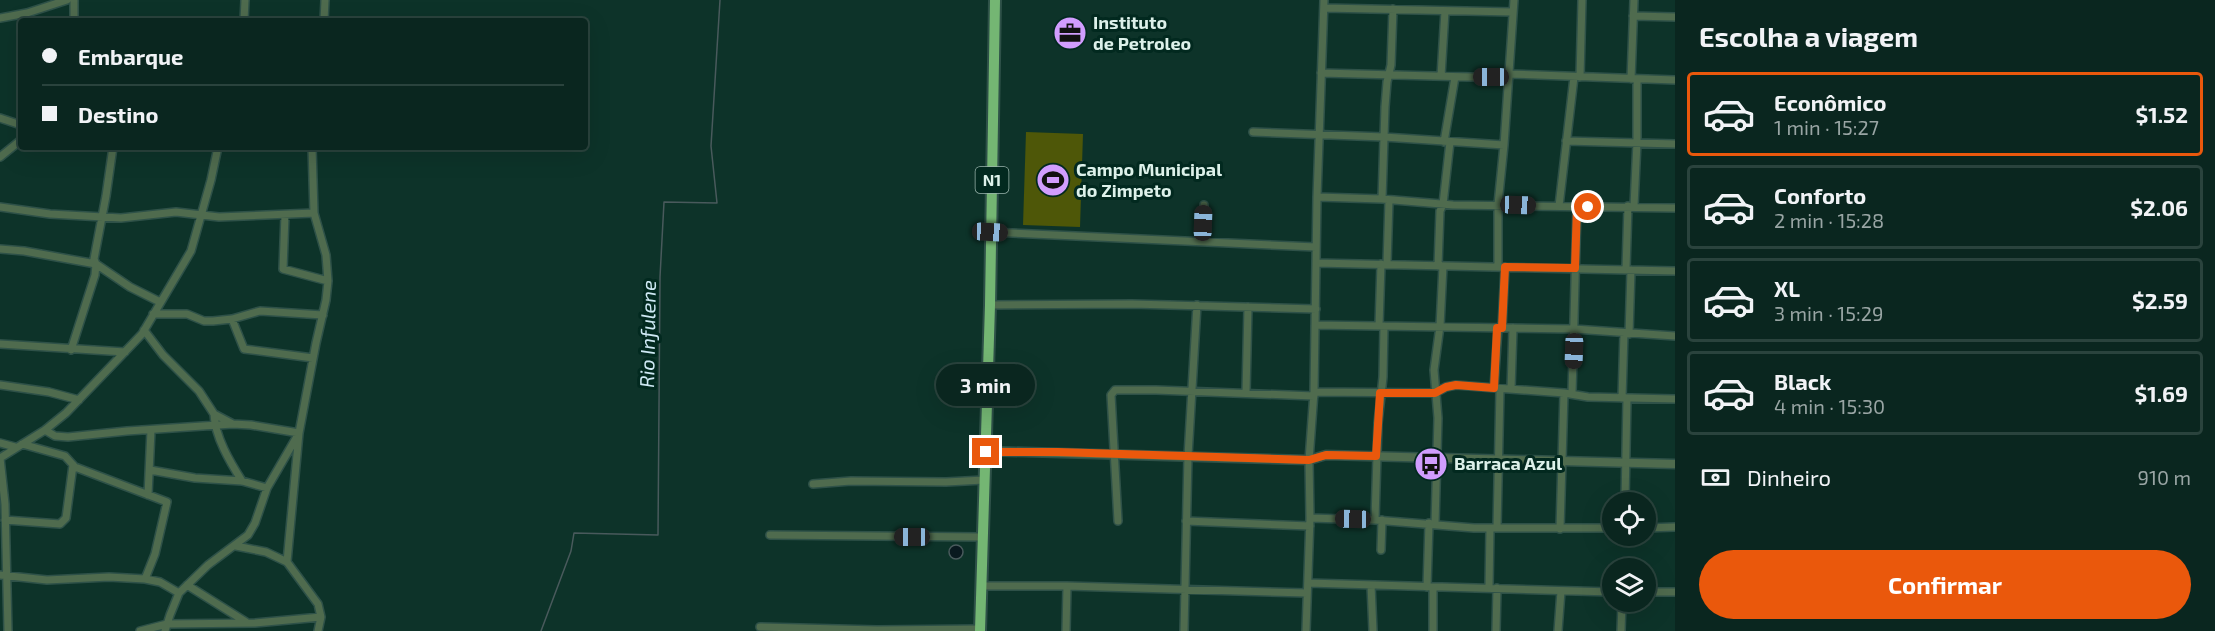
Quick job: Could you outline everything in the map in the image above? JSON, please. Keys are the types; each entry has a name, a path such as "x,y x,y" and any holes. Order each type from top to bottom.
{"highway":[{"name":"N1","path":"980,630 990,305 995,0"}],"street":[{"path":"0,18 27,13 67,0"},
{"path":"74,0 74,18"},
{"path":"244,18 245,0"},
{"path":"324,18 325,0"},
{"path":"1381,550 1376,456 1383,377 1384,137 1386,93 1392,61 1388,0"},
{"path":"1496,631 1493,588 1499,459 1497,388 1501,267 1498,204 1514,0"},
{"path":"1559,206 1566,141 1577,77 1582,0"},
{"path":"1626,492 1625,398 1631,206 1637,142 1632,16 1634,0"},
{"path":"1306,631 1310,522 1309,460 1314,394 1317,197 1324,4 1390,9 1513,12"},
{"path":"1441,76 1445,11"},
{"path":"1632,16 1675,17"},
{"path":"1321,73 1675,80"},
{"path":"1433,631 1430,587 1432,524 1438,457 1434,370 1440,326 1440,212 1443,204 1447,142 1455,77"},
{"path":"0,118 18,124"},
{"path":"1252,132 1384,137 1504,145"},
{"path":"1566,141 1675,144"},
{"path":"0,157 18,142"},
{"path":"71,350 76,327 95,275 94,254 112,150"},
{"path":"8,631 3,576 5,520 0,458 45,430 79,400 144,330 191,250 217,150"},
{"path":"288,562 299,433 328,281 326,255 314,213 312,150"},
{"path":"1317,197 1443,204 1675,208"},
{"path":"1203,241 1204,205"},
{"path":"1572,394 1577,207"},
{"path":"1,209 130,218 176,212 201,216 314,213"},
{"path":"285,215 283,269 328,281"},
{"path":"990,232 1316,247"},
{"path":"0,249 96,264 130,287 160,302"},
{"path":"1316,263 1675,272"},
{"path":"990,305 1197,305 1316,309"},
{"path":"1184,631 1188,456 1197,305"},
{"path":"1246,393 1248,307"},
{"path":"153,314 187,314 204,321 232,319 260,311 323,315"},
{"path":"232,319 244,349 313,358"},
{"path":"1315,325 1574,329 1675,336"},
{"path":"1511,389 1513,328"},
{"path":"144,330 163,355 199,391 214,414 216,427 227,455 242,481"},
{"path":"0,345 124,352"},
{"path":"0,385 49,392 79,400"},
{"path":"1118,521 1111,395 1115,390 1314,394 1435,393 1456,385 1625,398 1675,399"},
{"path":"1560,529 1564,393"},
{"path":"214,414 233,424"},
{"path":"45,430 55,436 68,437 233,424 299,433"},
{"path":"148,495 151,430"},
{"path":"166,627 179,593 208,565 248,535 255,524 267,488 299,433"},
{"path":"0,442 65,456 71,460 73,465 64,522 60,524 5,520"},
{"path":"986,452 1309,460 1326,455 1675,464"},
{"path":"73,465 166,502 167,507 155,554 145,579"},
{"path":"150,470 195,478 242,481 267,488"},
{"path":"813,484 851,481 984,480"},
{"path":"1186,521 1378,520 1494,528 1602,528"},
{"path":"1656,528 1675,527"},
{"path":"770,535 982,537"},
{"path":"236,546 266,552 288,562 318,604 321,617 318,631"},
{"path":"3,576 60,581 109,577 145,579 160,582 179,593"},
{"path":"1308,583 1602,592"},
{"path":"187,585 247,623"},
{"path":"1371,585 1373,631"},
{"path":"981,586 1067,586 1307,593"},
{"path":"1066,631 1067,586"},
{"path":"1558,631 1561,591"},
{"path":"1656,592 1675,592"},
{"path":"1621,631 1622,612"},
{"path":"140,631 166,627 277,622 321,617"},
{"path":"760,627 980,630"}],"green space":[{"name":"Campo Municipal do Zimpeto","path":"1026,132 1083,134 1080,227 1023,225"}],"shaded area":[{"path":"953,545 959,545 963,552 959,559 953,559 949,555 949,549"}],"waterway":[{"name":"Rio Infulene","path":"541,631 571,551 574,533 658,535 660,277 664,202 717,203 711,146 720,0"}],"place":[{"name":"Instituto de Petroleo","path":"1070,33"},
{"name":"Campo Municipal do Zimpeto","path":"1053,180"},
{"name":"Barraca Azul","path":"1431,464"}],"route":[{"path":"986,452 1309,460 1326,455 1376,456 1380,393 1435,393 1456,385 1494,388 1497,328 1502,328 1505,267 1575,268 1577,207 1588,207"}]}
